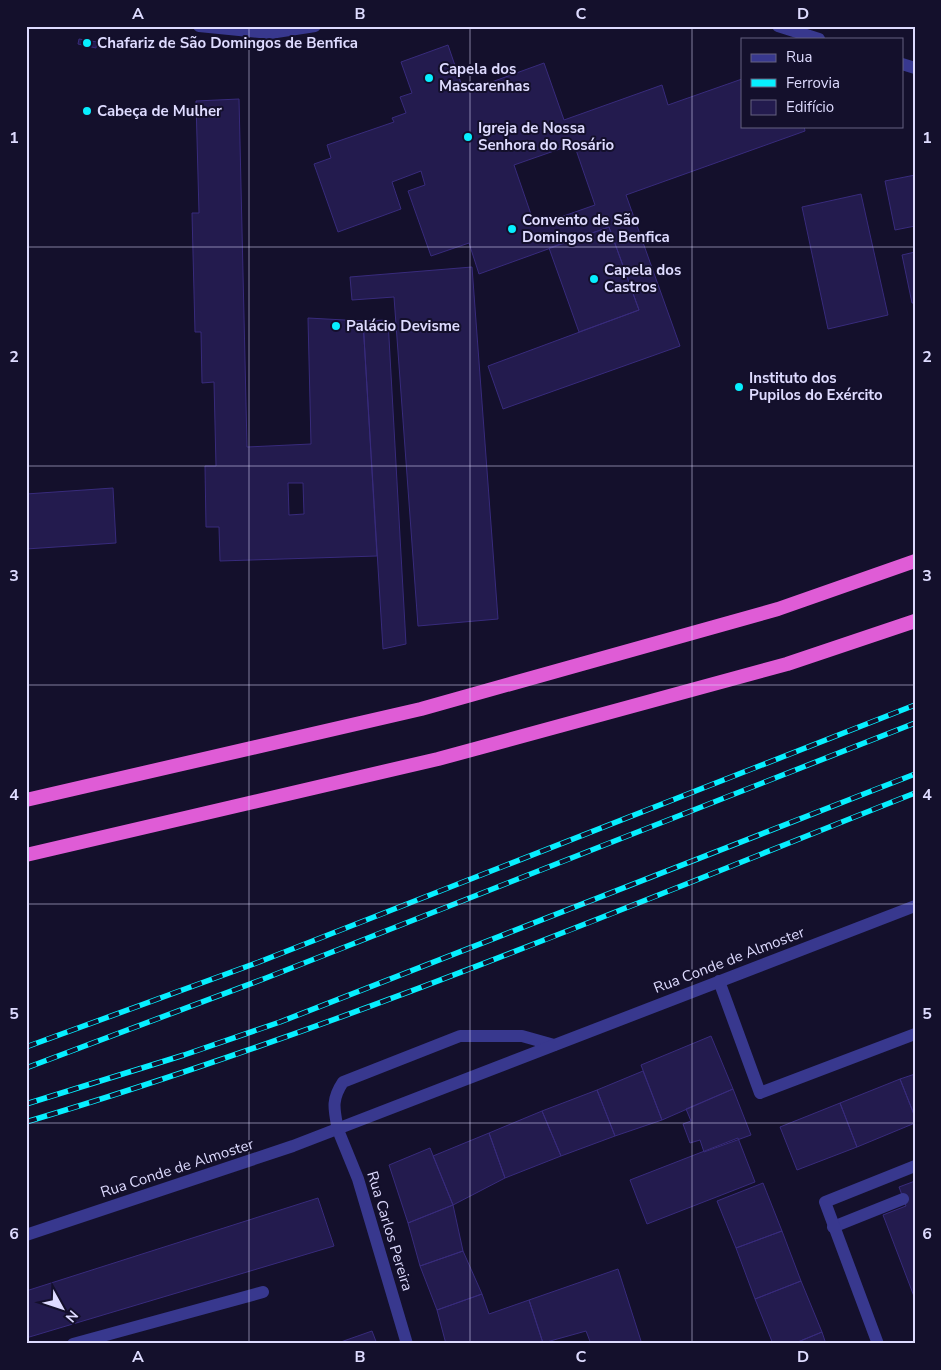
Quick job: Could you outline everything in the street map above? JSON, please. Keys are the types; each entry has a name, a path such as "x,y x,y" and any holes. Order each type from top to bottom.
{"highway":[{"path":"26,800 421,709 778,609 915,560"},
{"path":"26,854 438,759 787,664 915,620"}],"street":[{"path":"199,26 270,33 315,26"},
{"path":"778,26 816,38"},
{"name":"Rua Conde de Almoster","path":"26,1236 338,1130 915,906"},
{"path":"719,981 760,1092 915,1034"},
{"path":"338,1130 334,1108 335,1095 343,1082 460,1036 522,1036 554,1045"},
{"name":"Rua Carlos Pereira","path":"338,1130 358,1179 407,1344"},
{"path":"878,1344 825,1202 915,1166"},
{"path":"833,1227 903,1199"},
{"path":"73,1344 263,1292"}],"building":[{"name":"Chafariz de São Domingos de Benfica","path":"79,39 97,42 96,48 78,44"},
{"name":"Convento de São Domingos de Benfica","path":"448,45 464,92 544,63 564,120 662,85 668,105 741,79 741,128 804,128 805,131 626,195 680,346 503,409 488,366 639,310 609,227 479,274 469,243 431,256 408,191 425,185 421,171 392,182 401,209 338,232 314,164 331,158 327,145 394,122 392,118 406,113 400,97 412,93 401,62","holes":["574,144 595,205 535,226 514,165"]},
{"name":"Palácio Devisme","path":"239,99 247,447 311,444 308,318 363,321 377,556 220,561 219,527 206,527 205,466 216,466 214,382 202,383 201,332 195,332 192,213 199,213 196,101","holes":["288,483 303,483 304,514 289,515"]},
{"path":"915,175 915,226 895,230 885,181"},
{"path":"861,194 888,315 828,329 802,207"},
{"name":"Capela dos Castros","path":"609,227 639,310 579,332 549,248"},
{"path":"915,252 915,303 912,303 902,255"},
{"path":"472,267 498,619 418,626 394,297 352,300 350,277"},
{"path":"388,320 406,644 383,649 363,321"},
{"path":"113,488 116,543 26,549 26,494"},
{"path":"711,1036 733,1089 662,1120 641,1065"},
{"path":"643,1071 662,1120 615,1136 597,1090"},
{"path":"915,1074 915,1117 900,1079"},
{"path":"900,1079 915,1117 915,1123 857,1147 840,1103"},
{"path":"733,1089 751,1135 704,1152 700,1140 690,1143 683,1124 691,1121 686,1109"},
{"path":"597,1090 615,1136 561,1156 542,1111"},
{"path":"840,1103 857,1147 797,1170 780,1127"},
{"path":"542,1111 561,1156 505,1178 489,1133"},
{"path":"489,1133 505,1178 453,1205 433,1156"},
{"path":"738,1138 755,1182 647,1224 630,1180"},
{"path":"430,1148 453,1205 408,1223 389,1165"},
{"path":"915,1181 915,1299 883,1215 906,1206 899,1187"},
{"path":"763,1183 782,1231 736,1248 717,1201"},
{"path":"318,1198 334,1246 26,1338 26,1291"},
{"path":"453,1205 463,1251 420,1266 408,1223"},
{"path":"782,1231 801,1281 755,1299 736,1248"},
{"path":"463,1251 482,1294 437,1310 420,1266"},
{"path":"618,1269 641,1341 634,1344 591,1344 586,1331 543,1343 529,1300"},
{"path":"801,1281 822,1332 793,1344 773,1344 755,1299"},
{"path":"482,1294 489,1314 529,1300 543,1343 446,1344 437,1310"},
{"path":"372,1331 377,1344 335,1344"},
{"path":"822,1332 826,1344 793,1344"}],"railway":[{"path":"26,1047 259,962 915,705"},
{"path":"26,1068 266,978 915,723"},
{"path":"26,1104 184,1055 280,1022 915,774"},
{"path":"26,1122 139,1087 363,1009 915,793"}],"place":[{"name":"Chafariz de São Domingos de Benfica","path":"87,43"},
{"name":"Capela dos Mascarenhas","path":"429,78"},
{"name":"Cabeça de Mulher","path":"87,111"},
{"name":"Igreja de Nossa Senhora do Rosário","path":"468,137"},
{"name":"Convento de São Domingos de Benfica","path":"512,229"},
{"name":"Capela dos Castros","path":"594,279"},
{"name":"Palácio Devisme","path":"336,326"},
{"name":"Instituto dos Pupilos do Exército","path":"739,387"}]}
